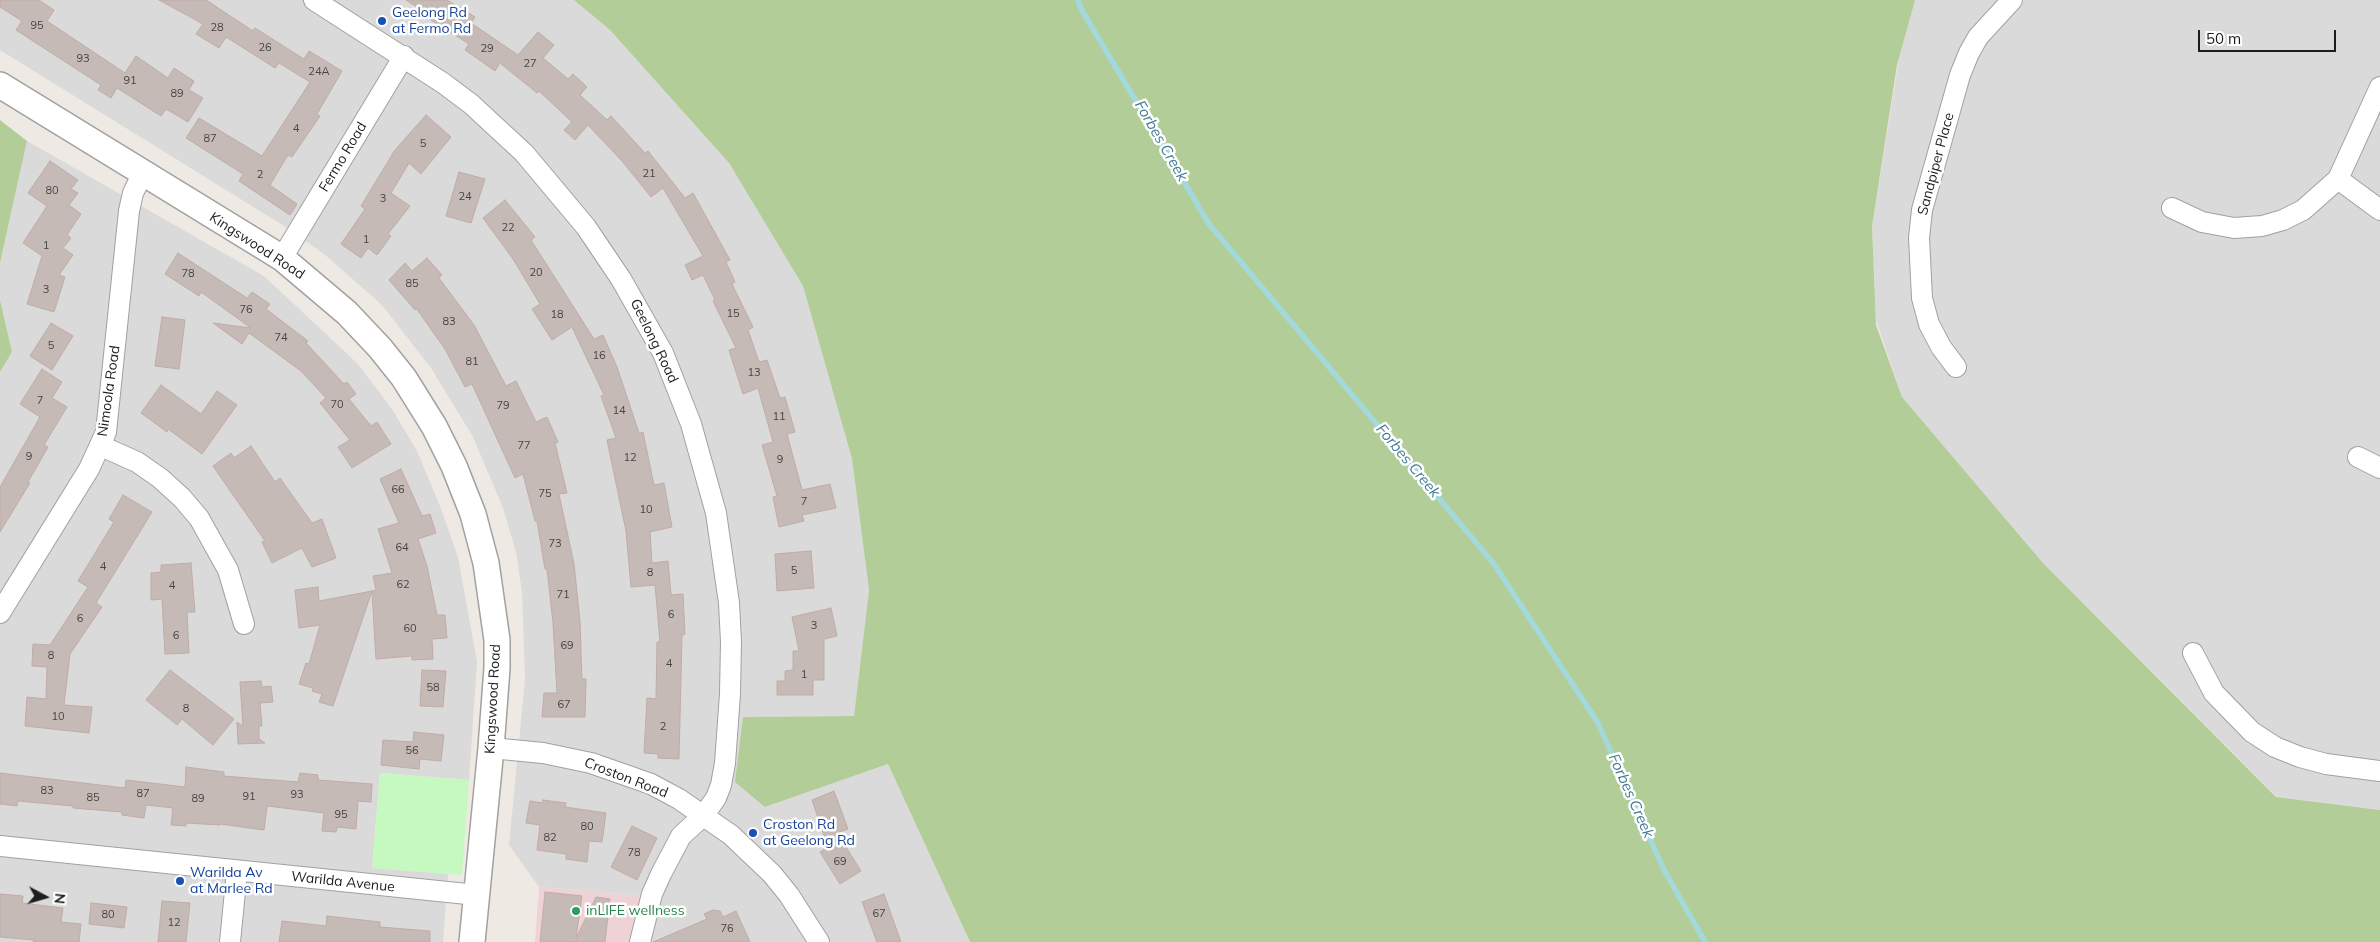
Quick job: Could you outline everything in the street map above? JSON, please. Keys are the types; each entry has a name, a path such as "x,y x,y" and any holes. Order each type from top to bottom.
{"street":[{"name":"Geelong Road","path":"314,0 404,56 450,88 496,126 524,153 586,227 642,314 663,353 704,463 724,556 731,642 730,694 725,763 718,792 704,815 681,836 652,894 640,942"},
{"name":"Sandpiper Place","path":"1956,367 1941,347 1929,324 1922,298 1919,238 1922,210 1969,53 1978,37 2012,0"},
{"name":"Fermo Road","path":"282,258 404,56"},
{"name":"Kingswood Road","path":"0,85 282,258 347,313 380,348 404,378 434,426 454,466 476,523 486,563 494,612 497,668 472,942"},
{"path":"2172,208 2202,222 2234,228 2262,226 2283,220 2302,210 2338,179 2349,159 2368,110 2380,87"},
{"name":"Nimoola Road","path":"0,614 89,469 101,446 109,413 130,211 133,193 143,173"},
{"path":"2338,179 2380,210"},
{"path":"101,446 137,462 160,478 182,498 199,518 228,570 244,624"},
{"path":"2358,457 2380,468"},
{"path":"2193,654 2214,693 2259,737 2300,757 2326,764 2380,771"},
{"name":"Croston Road","path":"491,748 543,753 592,763 651,784 704,815 731,835 772,874 789,895 819,942"},
{"name":"Warilda Avenue","path":"0,846 477,895"},
{"path":"230,942 237,871"}],"shaded area":[{"path":"0,0 574,0 610,30 729,163 803,286 852,459 869,590 854,716 743,717 765,807 888,764 970,942 629,942 640,896 539,887 509,845 525,679 522,592 516,552 503,508 473,437 431,368 382,305 324,254 284,226 0,50"},
{"path":"1914,0 2380,0 2380,810 2277,797 2043,563 1902,397 1876,320 1872,226 1899,58"},
{"path":"27,141 264,276 358,364 392,409 417,451 440,506 458,557 477,662 469,780 380,773 372,868 448,874 443,942 0,942 0,372 12,352 0,300 0,263"},
{"path":"539,887 640,896 629,942 535,942"}],"green space":[{"path":"574,0 1915,0 1897,65 1872,226 1876,325 1902,397 2043,563 2276,797 2380,810 2380,942 970,942 888,764 765,807 735,782 743,717 854,716 869,590 852,459 803,286 729,163 610,30"},
{"path":"0,120 27,141 0,263"},
{"path":"0,300 12,352 0,372"},
{"path":"380,773 469,780 462,875 372,868"}],"building":[{"path":"0,0 39,0 54,10 47,21 125,73 136,56 168,78 174,68 194,81 189,90 203,98 188,122 166,109 161,116 117,88 111,98 98,90 101,85 16,30 22,21 0,7"},
{"path":"159,0 206,0 253,31 255,28 304,59 309,51 342,71 317,114 320,116 292,157 288,155 270,185 297,204 290,215 239,181 243,174 186,138 199,118 262,156 310,82 279,63 275,68 226,37 219,48 196,34 203,24"},
{"path":"406,0 447,0 475,17 471,23 518,55 538,32 554,45 543,58 568,79 573,74 587,87 580,95 607,120 611,116 645,153 648,151 685,198 693,193 730,260 726,262 735,282 732,284 753,327 748,330 759,362 767,360 780,398 785,397 795,432 787,434 802,490 830,484 836,508 802,515 804,521 779,527 773,497 777,496 762,445 773,442 758,388 743,394 729,350 736,348 713,301 715,300 703,275 692,280 685,265 703,256 663,188 651,197 622,161 588,125 575,140 564,130 572,122 539,91 537,93 500,63 495,71 465,50 469,44 426,17 428,14"},
{"path":"426,115 451,137 421,174 409,163 391,193 410,206 388,234 391,236 377,255 368,248 361,258 341,244 365,209 361,206 395,150"},
{"path":"50,161 78,180 71,189 78,193 69,205 81,214 67,235 71,238 63,248 73,255 59,275 65,277 54,312 27,304 42,256 23,243 47,206 28,193"},
{"path":"459,172 485,179 471,223 446,216"},
{"path":"505,200 535,237 531,240 594,339 603,335 617,367 639,433 643,432 654,485 664,483 672,527 650,532 652,563 668,561 671,595 683,594 685,634 682,635 679,759 658,758 658,754 644,753 647,698 656,699 657,642 660,642 655,585 631,587 626,531 607,440 616,438 601,396 604,395 572,327 552,340 532,309 540,304 513,259 483,218"},
{"path":"178,253 247,298 252,292 270,304 266,309 308,341 306,343 344,384 347,382 356,394 349,399 371,426 377,422 391,444 352,468 338,447 350,440 320,403 326,398 301,371 249,333 242,344 213,323 251,328 201,292 199,296 165,274"},
{"path":"427,258 442,275 439,278 474,325 506,386 516,381 536,422 547,417 558,442 555,443 567,493 559,494 574,564 580,621 582,679 586,679 585,717 542,717 544,693 557,693 553,623 547,569 545,569 537,521 535,521 523,474 515,478 472,384 465,387 445,349 416,308 415,310 389,280 405,263 412,271"},
{"path":"162,317 185,320 179,369 155,366"},
{"path":"51,323 73,336 52,370 30,356"},
{"path":"42,369 62,382 52,398 67,407 44,445 48,447 28,482 30,483 0,532 0,487 40,417 20,404"},
{"path":"161,385 201,414 217,391 237,405 202,454 168,429 167,432 141,413"},
{"path":"251,446 275,482 280,478 312,523 322,519 336,558 312,567 302,548 272,563 262,542 265,541 213,466 231,453 234,458"},
{"path":"401,469 422,516 430,514 436,533 418,539 427,566 437,615 445,615 447,638 432,639 433,659 412,660 412,656 376,659 372,591 376,590 373,576 392,573 378,529 399,523 380,479"},
{"path":"123,495 152,512 96,603 102,607 70,654 64,705 92,707 89,733 25,726 27,697 46,699 47,667 32,666 33,644 50,645 88,587 78,581 114,522 109,519"},
{"path":"811,551 814,588 777,591 775,554"},
{"path":"191,563 195,612 187,612 189,653 165,654 162,599 151,600 151,573 161,572 161,565"},
{"path":"318,587 319,601 372,591 333,706 319,702 322,694 312,691 313,688 299,684 306,663 309,664 320,625 299,628 295,590"},
{"path":"831,608 837,636 824,639 824,680 813,680 813,695 777,695 777,681 785,681 785,671 793,670 793,651 799,651 792,617"},
{"path":"170,670 234,719 213,745 182,719 177,725 146,700"},
{"path":"422,670 446,671 443,707 420,706"},
{"path":"261,681 262,687 271,686 273,702 260,703 262,726 259,726 259,739 265,743 238,744 237,722 243,726 240,682"},
{"path":"414,732 444,735 441,761 420,759 419,769 381,765 383,740 413,742"},
{"path":"186,767 224,772 224,776 298,782 300,773 318,775 318,780 372,784 371,802 358,801 356,829 337,827 336,832 322,831 324,813 267,806 264,830 220,824 186,823 186,826 171,825 173,808 146,805 144,818 122,815 122,812 73,808 73,806 18,801 17,806 0,804 0,773 125,788 126,780 185,787"},
{"path":"834,791 848,829 837,833 861,871 840,884 820,852 828,847 812,800"},
{"path":"543,800 566,803 565,807 606,813 602,842 589,841 587,862 566,859 566,854 537,850 540,825 526,823 530,801 543,803"},
{"path":"632,826 657,838 637,880 611,867"},
{"name":"inLIFE wellness","path":"545,892 582,896 576,938 596,897 610,899 605,942 540,942"},
{"path":"0,894 23,896 22,903 63,908 61,922 81,924 79,942 33,942 34,940 0,937"},
{"path":"884,894 901,942 877,942 862,902"},
{"path":"162,901 190,903 186,942 158,942"},
{"path":"91,903 127,907 124,928 89,924"},
{"path":"713,910 720,911 723,917 736,911 750,942 653,942 707,919 704,914"},
{"path":"327,916 380,922 380,927 430,931 430,942 279,942 282,921 326,926"}],"waterway":[{"name":"Forbes Creek","path":"1078,0 1080,7 1209,224 1494,564 1598,723 1663,868 1705,942"}],"place":[{"name":"Geelong Rd at Fermo Rd","path":"382,21"},
{"name":"Croston Rd at Geelong Rd","path":"753,833"},
{"name":"Warilda Av at Marlee Rd","path":"180,881"},
{"name":"inLIFE wellness","path":"576,911"}]}
